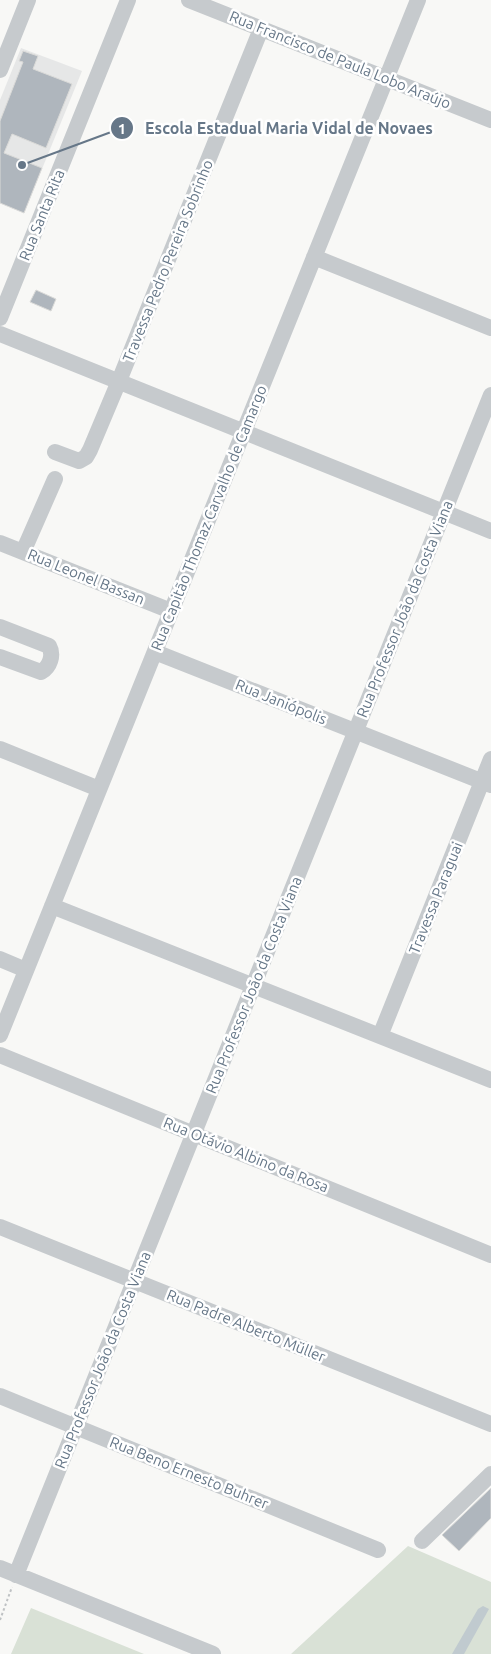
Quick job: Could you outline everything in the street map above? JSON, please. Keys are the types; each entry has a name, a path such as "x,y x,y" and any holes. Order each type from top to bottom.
{"street":[{"path":"0,70 28,0"},
{"name":"Rua Santa Rita","path":"0,318 128,0"},
{"name":"Rua Francisco de Paula Lobo Araújo","path":"190,0 491,120"},
{"name":"Rua Capitão Thomaz Carvalho de Camargo","path":"0,1035 418,0"},
{"name":"Travessa Pedro Pereira Sobrinho","path":"55,452 79,461 86,457 119,382 261,28"},
{"path":"314,257 491,328"},
{"path":"0,334 491,530"},
{"name":"Rua Professor João da Costa Viana","path":"16,1575 491,395"},
{"path":"23,552 55,479"},
{"name":"Rua Leonel Bassan","path":"0,543 171,611"},
{"path":"0,627 49,646 52,651 52,656 41,672 0,657"},
{"name":"Rua Janiópolis","path":"155,652 486,784"},
{"path":"0,749 99,789"},
{"name":"Travessa Paraguai","path":"380,1036 486,784 491,759"},
{"path":"52,906 491,1080"},
{"path":"0,959 26,970"},
{"name":"Rua Otávio Albino da Rosa","path":"0,1056 491,1255"},
{"name":"Rua Padre Alberto Müller","path":"0,1227 491,1424"},
{"name":"Rua Beno Ernesto Buhrer","path":"0,1396 378,1550"},
{"path":"422,1541 491,1474"},
{"path":"0,1568 213,1654"}],"path":[{"path":"0,1620 16,1575"}],"shaded area":[{"path":"21,48 82,71 24,213 0,203 0,100"},
{"path":"408,1546 491,1582 491,1654 291,1654"},
{"path":"483,1606 489,1609 464,1654 452,1654 478,1609"},
{"path":"31,1608 144,1654 11,1654"}],"building":[{"path":"23,51 38,56 33,69 72,84 46,148 12,134 4,153 42,168 24,213 0,203 0,121 23,62 19,61"},
{"path":"36,290 56,299 51,311 30,302"},
{"path":"491,1488 491,1518 459,1551 442,1535"}],"place":[{"name":"Escola Estadual Maria Vidal de Novaes","path":"22,165"}]}
